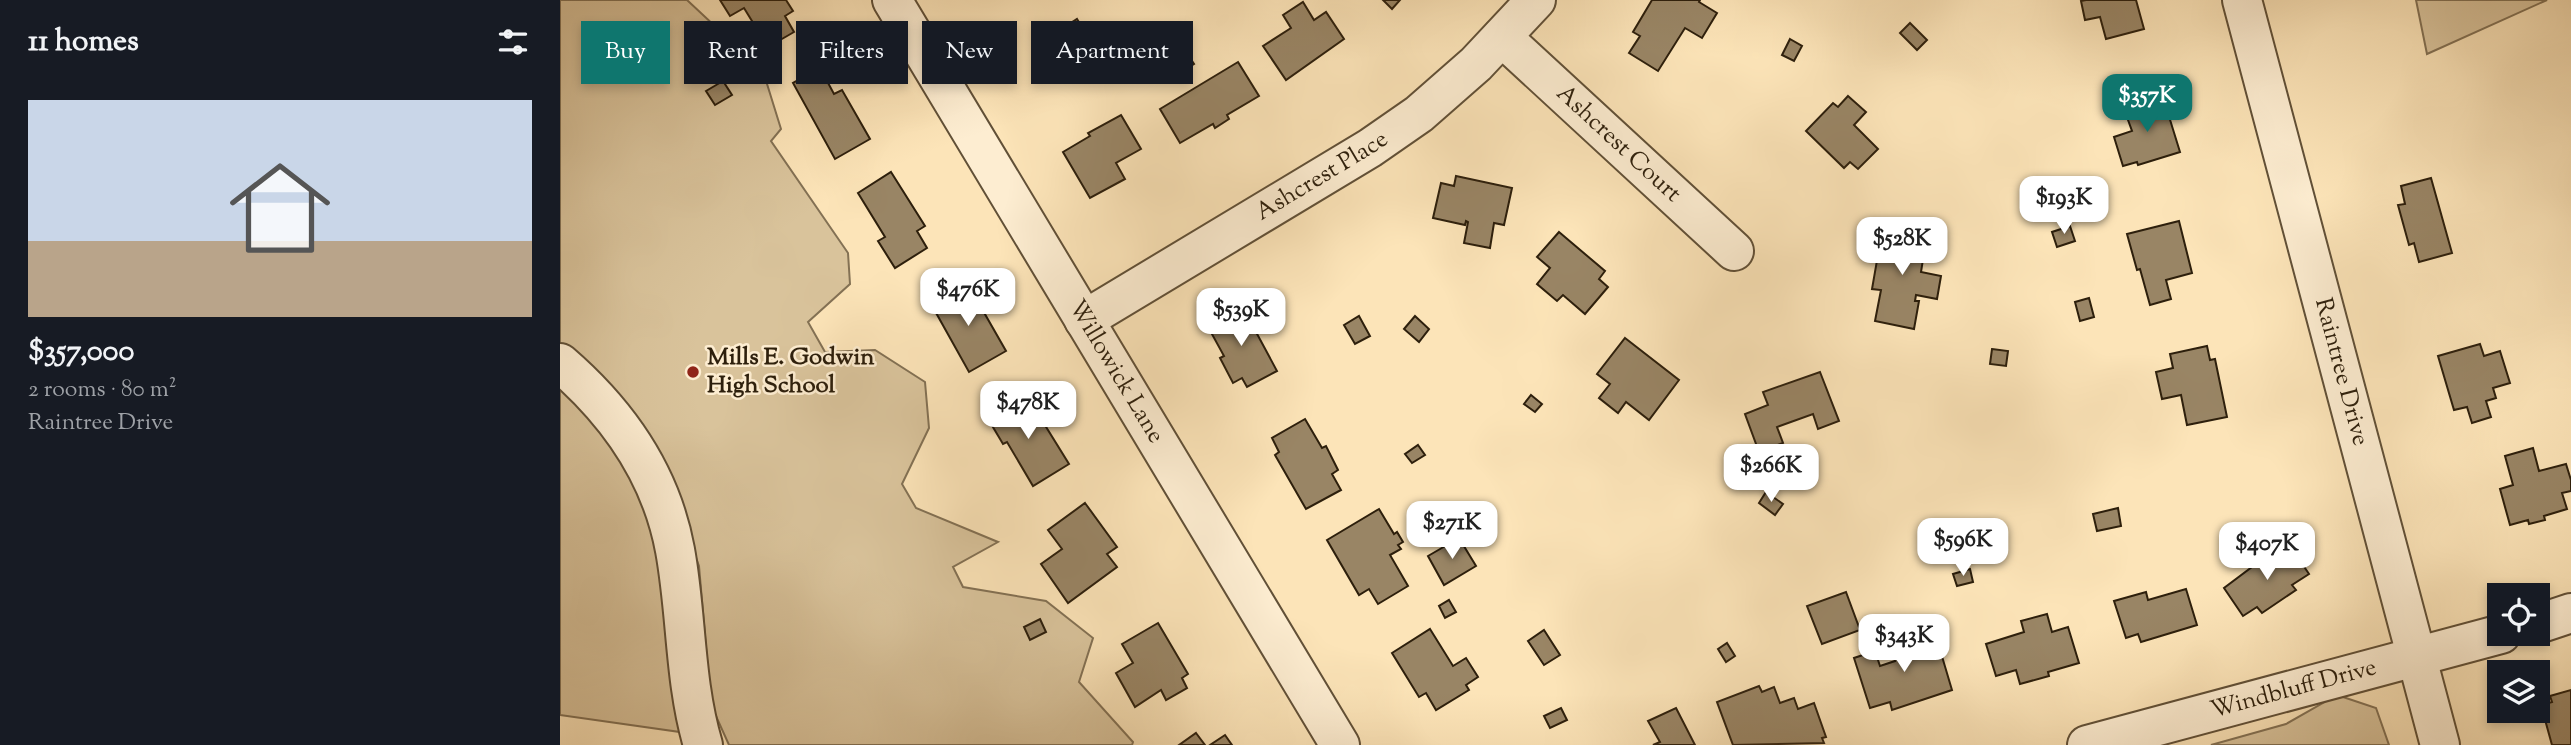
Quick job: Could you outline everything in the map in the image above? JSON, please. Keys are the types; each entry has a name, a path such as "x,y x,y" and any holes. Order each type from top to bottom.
{"street":[{"name":"Willowick Lane","path":"892,0 1340,745"},
{"name":"Ashcrest Place","path":"1084,320 1370,148 1419,114 1476,64 1536,0"},
{"name":"Raintree Drive","path":"2242,0 2440,745"},
{"name":"Ashcrest Court","path":"1502,37 1734,251"},
{"path":"560,363 607,409 637,448 664,504 675,551 693,711 703,745"},
{"path":"2550,620 2571,613"},
{"name":"Windbluff Drive","path":"2087,745 2487,638"}],"shaded area":[{"name":"Mills E. Godwin High School","path":"560,0 687,0 709,21 684,21 684,84 767,84 781,129 771,141 848,253 850,284 808,322 825,352 875,350 925,382 929,428 902,484 916,508 998,542 953,567 963,587 1046,601 1093,638 1079,682 1133,742 1132,745 729,745 711,705 699,566 658,453 560,358"},
{"path":"2416,0 2547,0 2427,54"},
{"path":"560,379 639,470 667,565 680,732 560,715"},
{"path":"2337,695 2376,708 2389,745 2211,745 2286,724"}],"building":[{"path":"720,0 786,0 793,11 785,16 794,32 782,39 782,21 752,21 744,8 730,16"},
{"path":"1383,0 1400,0 1392,9"},
{"path":"1652,0 1700,0 1699,2 1717,13 1702,38 1685,28 1658,71 1629,53 1640,36 1633,32"},
{"path":"2136,0 2144,29 2106,39 2100,17 2085,20 2081,1"},
{"path":"1303,2 1314,20 1326,12 1344,39 1286,80 1263,46 1291,28 1283,15"},
{"path":"1910,23 1927,40 1917,50 1900,33"},
{"path":"1790,39 1802,46 1794,61 1782,55"},
{"path":"1238,62 1259,96 1227,115 1229,119 1215,128 1213,124 1180,143 1160,109"},
{"path":"793,83 829,84 834,94 842,90 870,139 835,159"},
{"path":"718,84 725,84 732,95 715,105 706,91"},
{"path":"1848,96 1866,112 1854,125 1878,149 1858,169 1850,162 1844,168 1806,131 1833,103 1838,107"},
{"path":"2163,97 2180,152 2138,165 2137,162 2123,166 2114,137 2132,131 2124,109"},
{"path":"1121,115 1141,149 1116,163 1125,179 1090,198 1063,152 1090,136 1088,133"},
{"path":"891,172 925,226 917,231 927,248 895,268 878,241 885,237 858,193"},
{"path":"1456,176 1512,188 1504,225 1494,223 1490,248 1464,243 1468,222 1466,221 1465,225 1433,218 1441,183 1454,186"},
{"path":"2431,178 2452,253 2419,262 2414,243 2409,245 2398,205 2405,204 2401,186"},
{"path":"2056,194 2059,212 2047,215 2043,197"},
{"path":"2179,221 2192,273 2166,280 2171,299 2150,305 2127,234"},
{"path":"1883,226 1927,234 1921,272 1941,276 1937,299 1916,295 1915,301 1919,301 1914,329 1875,321 1881,290 1872,289"},
{"path":"2070,226 2075,241 2057,247 2052,232"},
{"path":"1559,232 1605,271 1599,279 1608,287 1585,314 1563,295 1557,301 1537,284 1550,268 1537,257"},
{"path":"963,283 975,304 978,302 1006,351 969,372 930,302"},
{"path":"2089,298 2094,317 2080,321 2075,302"},
{"path":"1242,306 1277,371 1247,387 1242,378 1233,383 1220,358 1224,356 1207,325"},
{"path":"1359,316 1370,336 1355,344 1344,325"},
{"path":"1415,316 1429,329 1419,342 1404,329"},
{"path":"1625,338 1679,380 1649,420 1626,402 1618,413 1599,398 1610,384 1597,374"},
{"path":"2480,344 2484,356 2500,351 2510,383 2493,388 2496,398 2486,401 2491,417 2472,423 2467,407 2454,410 2438,356"},
{"path":"2207,346 2210,360 2215,359 2227,417 2187,425 2181,395 2162,399 2156,372 2173,368 2170,354"},
{"path":"1992,349 2008,351 2006,366 1990,364"},
{"path":"1820,372 1839,421 1818,429 1813,414 1777,427 1783,443 1759,452 1745,414 1768,405 1763,392"},
{"path":"1531,395 1542,404 1535,412 1524,404"},
{"path":"1020,397 1032,418 1038,414 1069,464 1033,486 1007,442 1003,444 987,417"},
{"path":"1305,419 1322,448 1326,446 1338,470 1332,474 1341,490 1306,509 1275,455 1279,452 1272,438"},
{"path":"1418,445 1425,455 1412,463 1405,454"},
{"path":"2533,448 2539,471 2566,464 2571,491 2562,493 2567,509 2544,516 2545,520 2529,524 2528,520 2510,525 2500,489 2513,485 2505,456"},
{"path":"1766,492 1783,504 1775,515 1759,503"},
{"path":"1085,503 1117,547 1107,554 1117,567 1068,603 1041,564 1062,549 1048,530"},
{"path":"2118,508 2121,526 2097,531 2093,514"},
{"path":"1379,509 1394,534 1397,532 1403,542 1398,545 1401,549 1390,555 1408,586 1378,604 1369,589 1359,595 1327,540"},
{"path":"1459,538 1476,566 1444,585 1428,556"},
{"path":"2290,546 2309,574 2292,585 2296,590 2262,613 2257,607 2243,616 2224,588 2272,552 2275,556"},
{"path":"1970,569 1973,582 1957,586 1953,574"},
{"path":"2186,589 2197,625 2141,642 2138,634 2126,638 2114,601 2146,592 2148,600"},
{"path":"1846,592 1860,630 1822,644 1807,606"},
{"path":"1449,600 1456,612 1445,618 1439,606"},
{"path":"2047,614 2052,632 2068,627 2079,663 2048,672 2049,676 2020,684 2016,670 1996,676 1986,644 2024,632 2021,621"},
{"path":"1040,619 1046,632 1030,640 1024,627"},
{"path":"1158,623 1188,674 1182,678 1187,688 1166,700 1161,690 1135,707 1116,673 1133,663 1122,644"},
{"path":"1430,629 1453,666 1466,658 1478,677 1466,685 1469,690 1436,710 1426,693 1419,697 1392,653"},
{"path":"1544,630 1560,655 1544,665 1528,641"},
{"path":"1929,632 1936,655 1941,653 1952,690 1892,710 1890,702 1870,708 1854,658 1875,651 1880,666 1895,661 1889,644"},
{"path":"1727,643 1735,656 1726,662 1718,649"},
{"path":"1759,686 1762,692 1774,687 1780,703 1794,698 1798,709 1814,703 1826,737 1822,738 1824,743 1733,745 1717,702"},
{"path":"2571,690 2571,745 2552,745 2546,723 2550,723 2550,696"},
{"path":"1561,708 1567,720 1550,728 1544,716"},
{"path":"1676,708 1695,745 1653,745 1660,742 1648,721"},
{"path":"1196,733 1205,745 1179,745"},
{"path":"1225,735 1232,745 1210,745"}],"place":[{"name":"Mills E. Godwin High School","path":"693,372"}]}
